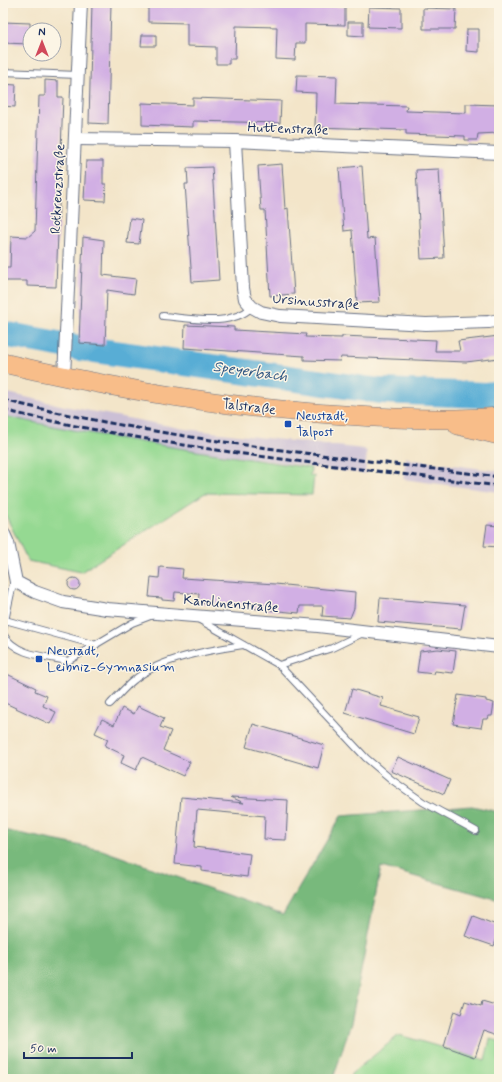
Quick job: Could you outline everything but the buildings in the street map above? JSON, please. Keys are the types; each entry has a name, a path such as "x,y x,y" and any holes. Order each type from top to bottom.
{"main road":[{"name":"Talstraße","path":"3,363 64,377 192,400 288,411 438,420 499,417"},
{"path":"438,420 499,435"}],"street":[{"name":"Rotkreuzstraße","path":"64,377 81,3"},
{"name":"Huttenstraße","path":"75,139 235,141 499,153"},
{"name":"Ursinusstraße","path":"235,141 241,276 245,298 252,307 261,312 280,316 426,324 489,322 499,320"},
{"path":"3,532 8,543 14,577"},
{"name":"Karolinenstraße","path":"14,577 16,582 29,589 63,602 160,613 318,626 499,647"}],"lane":[{"path":"3,72 78,74"},
{"path":"163,316 212,319 227,318 242,314 252,307"},
{"path":"3,630 14,577"},
{"path":"3,634 8,642 18,650 68,661 132,623 160,613"},
{"path":"192,616 279,665 366,758 423,802 476,831"},
{"path":"4,620 96,645"},
{"path":"279,665 332,648 364,632"},
{"path":"110,704 135,679 160,666 199,651 243,645"}],"shaded area":[{"path":"3,392 69,407 185,429 364,449 367,452 365,474 142,443 3,416"},
{"path":"406,457 413,460 499,471 499,492 403,479"}],"green space":[{"path":"3,416 195,451 311,468 310,476 314,476 312,495 205,493 81,572 28,561 3,510"},
{"path":"472,806 499,812 499,900 381,867 351,1023 333,1079 3,1079 3,830 102,850 283,915 341,816"},
{"path":"399,1035 485,1060 490,1039 499,1041 499,1079 350,1079 351,1074"}],"waterway":[{"name":"Speyerbach","path":"3,334 80,348 380,391 485,395 499,393"}],"railway":[{"path":"3,400 126,426 250,446 499,477"},
{"path":"3,410 64,424 188,446 499,486"}],"place":[{"name":"Neustadt, Talpost","path":"288,424"},
{"name":"Neustadt, Leibniz-Gymnasium","path":"39,659"}]}
